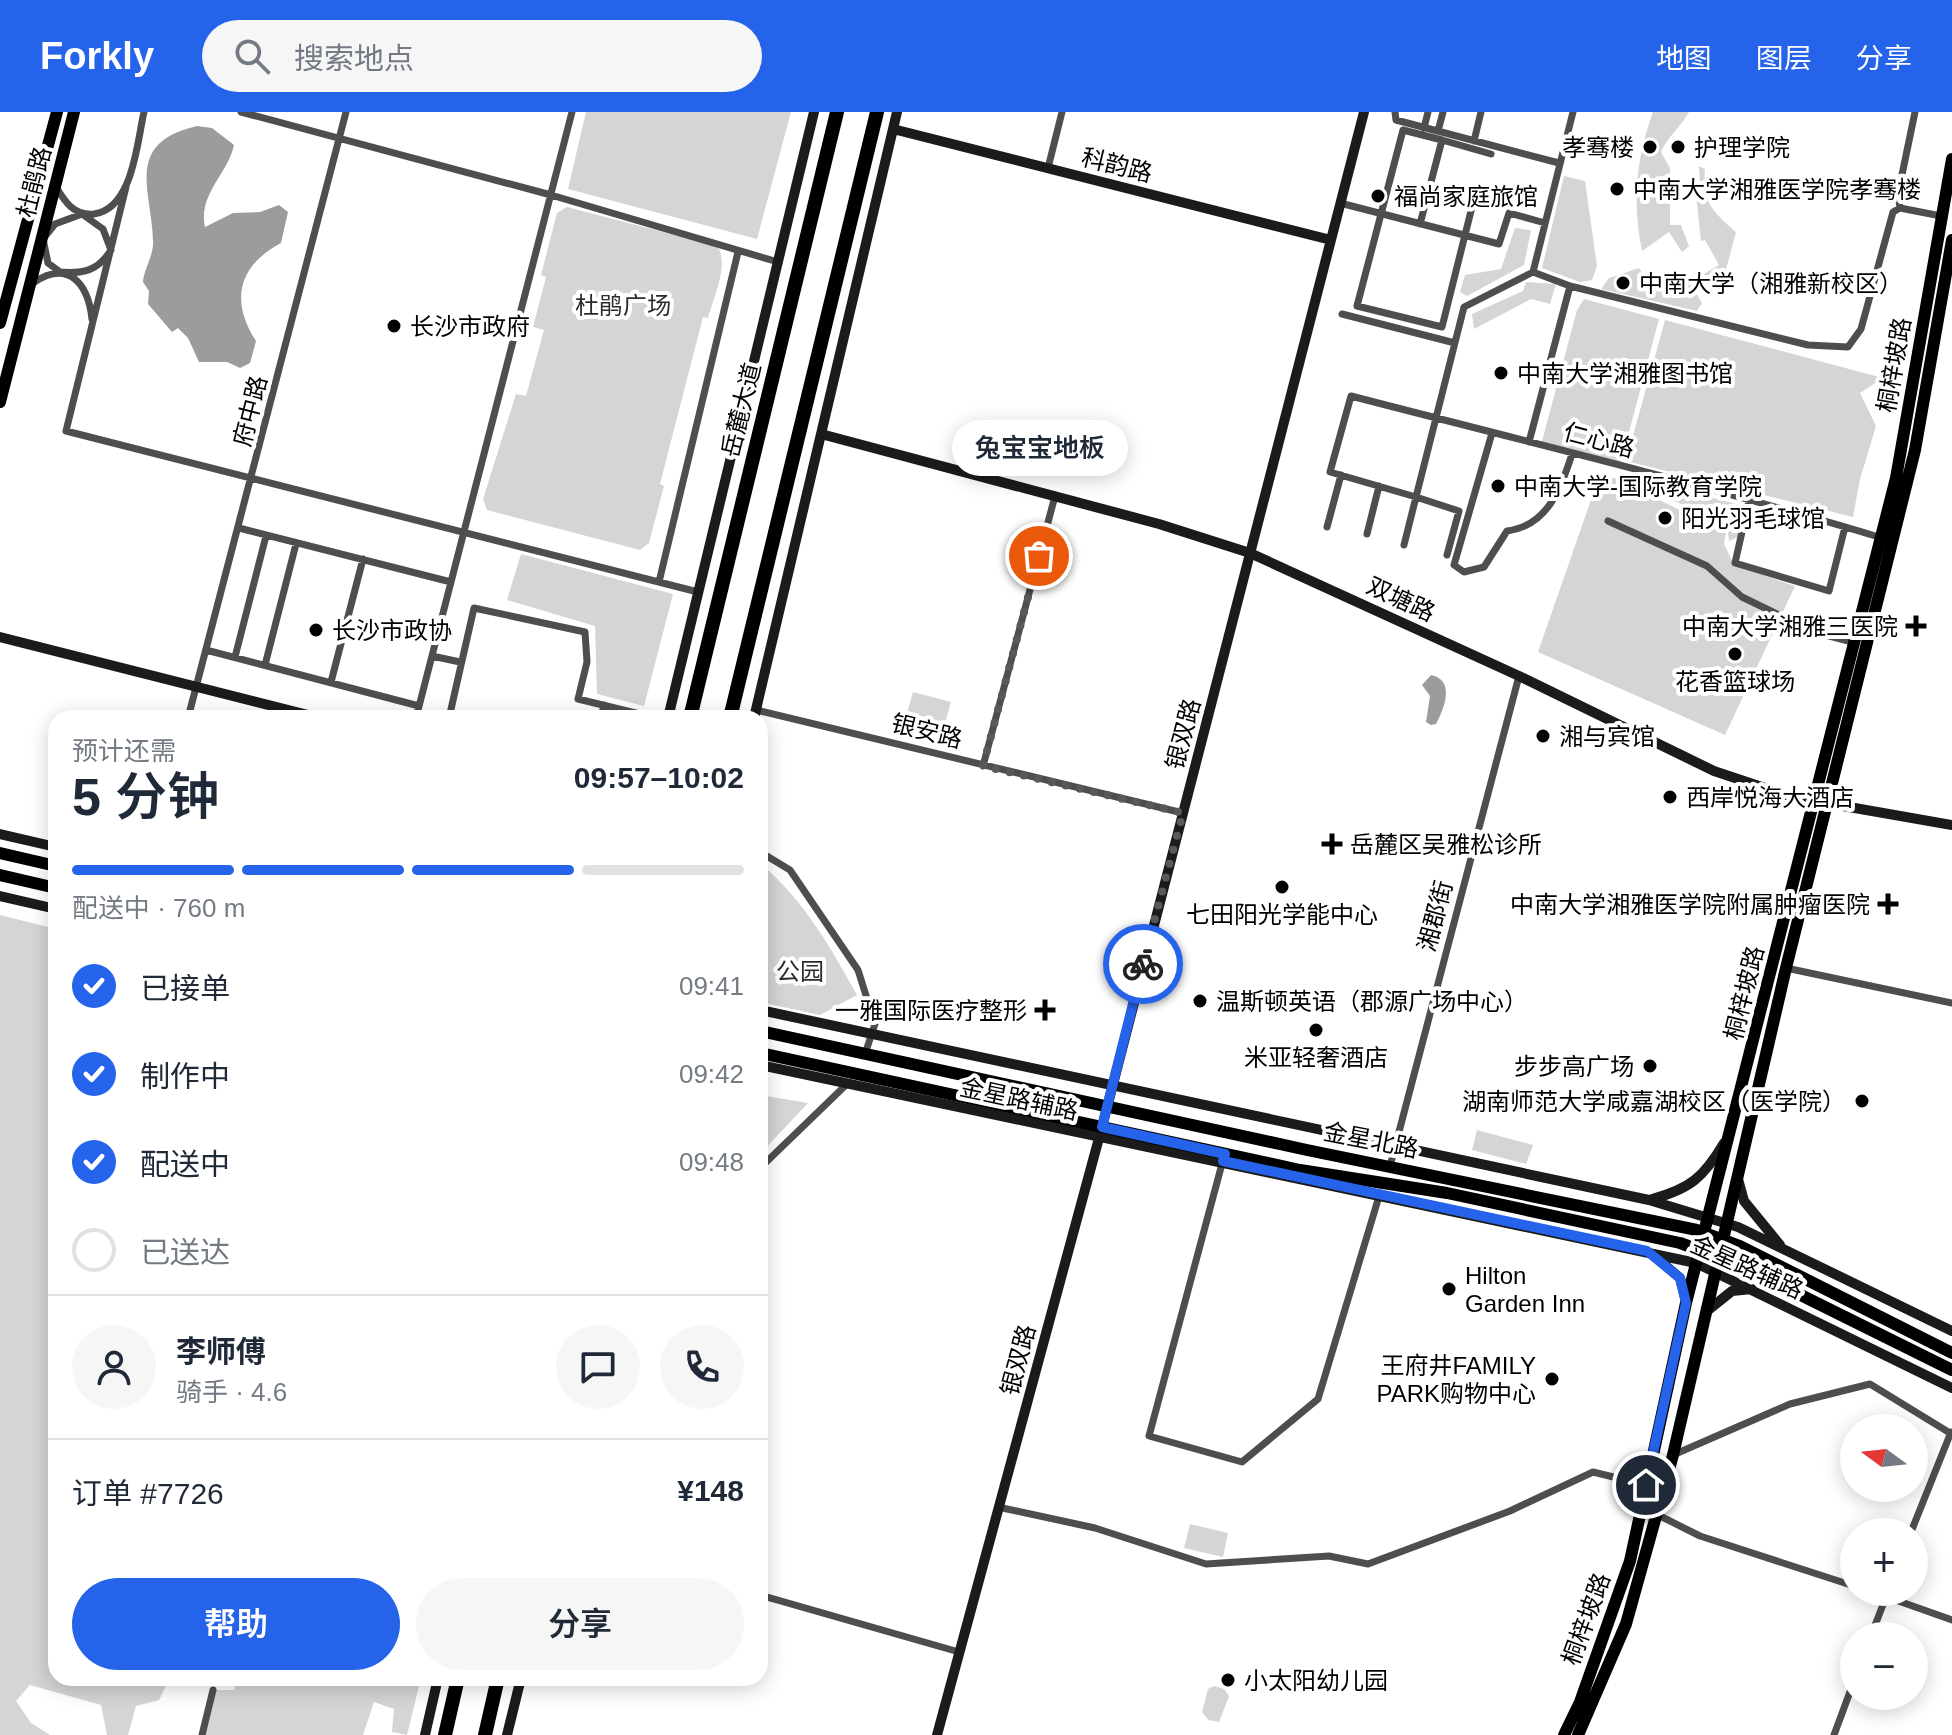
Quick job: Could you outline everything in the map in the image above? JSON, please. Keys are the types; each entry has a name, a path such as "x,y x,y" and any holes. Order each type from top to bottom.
{"highway":[{"name":"岳麓大道","path":"692,710 837,112"},
{"path":"732,710 877,112"},
{"path":"445,1735 456,1686"},
{"path":"485,1735 496,1686"}],"main road":[{"name":"杜鹃路","path":"0,323 57,112"},
{"name":"杜鹃路","path":"0,402 74,112"},
{"name":"桐梓坡路","path":"1578,1735 1626,1624 1673,1455 1902,447 1952,159"},
{"name":"桐梓坡路","path":"1564,1735 1580,1702 1630,1561 1686,1303 1727,1138 1822,802 1915,450 1952,240"},
{"path":"0,853 48,864"},
{"path":"0,875 48,886"},
{"name":"金星北路","path":"768,1033 1704,1232 1722,1238 1952,1353"},
{"name":"金星北路","path":"768,1055 1100,1132 1381,1189 1447,1193 1700,1249 1952,1370"}],"street":[{"path":"144,112 66,431 698,592"},
{"path":"241,112 551,195 778,262"},
{"name":"府中路","path":"190,710 346,112"},
{"path":"418,710 572,112"},
{"path":"670,710 814,112"},
{"path":"756,710 897,112"},
{"path":"1048,168 1062,112"},
{"name":"银双路","path":"937,1735 1100,1132 1364,112"},
{"path":"1395,112 1396,120 1559,163"},
{"path":"1424,128 1428,112"},
{"path":"1438,131 1443,112"},
{"path":"1474,141 1481,112"},
{"path":"1533,272 1573,112"},
{"path":"1900,208 1898,194 1915,112"},
{"name":"科韵路","path":"893,129 1331,240"},
{"path":"1474,199 1442,327 1357,306 1403,130 1491,154"},
{"path":"1420,224 1442,140"},
{"path":"55,185 66,204 103,229 111,250"},
{"path":"92,324 87,291 75,278 48,263 43,239 55,224 82,214 98,214 113,205 126,187"},
{"path":"1340,203 1499,244 1509,213 1545,223"},
{"path":"1404,545 1464,307 1533,272 1570,286 1808,345 1848,347 1861,329 1893,212 1900,208 1941,216"},
{"path":"31,284 45,275 91,270 111,250"},
{"path":"659,582 738,252"},
{"path":"1529,442 1570,286"},
{"path":"1342,314 1455,343"},
{"name":"仁心路","path":"1341,475 1330,472 1351,396 1882,538"},
{"path":"1492,433 1454,565 1464,572 1484,567 1507,531 1525,529 1546,509 1560,492 1572,454"},
{"name":"双塘路","path":"821,434 1055,496 1250,553 1519,676 1714,771 1792,797 1952,825"},
{"path":"1327,527 1341,475 1459,511 1447,555"},
{"path":"1367,534 1379,486"},
{"path":"983,766 1055,496"},
{"path":"1749,501 1735,563 1829,591 1845,527"},
{"path":"1608,521 1707,566 1742,597 1814,632 1856,643"},
{"path":"239,528 451,582"},
{"path":"235,657 266,536"},
{"path":"265,665 296,544"},
{"path":"331,682 363,559"},
{"path":"451,710 474,608 585,632 587,662 578,699 624,710"},
{"path":"0,637 288,710"},
{"path":"206,650 419,706"},
{"path":"432,656 460,662"},
{"name":"湘郡街","path":"1390,1166 1519,676"},
{"path":"603,710 604,705"},
{"name":"银安路","path":"768,717 1183,813"},
{"path":"0,834 48,845"},
{"path":"768,857 790,870 858,970 875,1024 865,1054"},
{"path":"0,896 48,907"},
{"path":"1786,968 1952,1003"},
{"name":"金星路辅路","path":"768,1012 1649,1200 1726,1222 1952,1331"},
{"name":"金星路辅路","path":"768,1067 1100,1132"},
{"path":"768,1160 858,1074"},
{"path":"1649,1200 1689,1187 1710,1166 1727,1138"},
{"path":"1224,1157 1149,1436 1242,1462 1318,1399 1381,1189"},
{"path":"1737,1174 1744,1201 1785,1249"},
{"name":"金星路辅路","path":"1381,1189 1714,1269 1952,1388"},
{"path":"1647,1251 1680,1278 1686,1303"},
{"path":"1703,1315 1732,1291 1755,1290"},
{"path":"1673,1455 1790,1404 1870,1384 1951,1432 1917,1518"},
{"path":"998,1507 1095,1528 1206,1564 1329,1556 1368,1564 1510,1511 1593,1472 1646,1485"},
{"path":"1658,1515 1700,1536 1840,1581"},
{"path":"768,1597 959,1652"},
{"path":"1917,1606 1952,1620"},
{"path":"425,1735 436,1686"},
{"path":"507,1735 519,1686"},
{"path":"202,1735 213,1690"},
{"path":"1834,1735 1843,1710"}],"green space":[{"path":"586,112 791,112 757,239 568,189"},
{"path":"1653,112 1689,112 1661,152 1670,168 1670,225 1681,225 1689,246 1682,252 1669,232 1642,251 1637,215 1637,181"},
{"path":"1699,166 1705,169 1705,190 1710,205 1736,232 1718,299 1702,275 1719,265 1705,240 1701,241 1696,194 1696,186 1700,186"},
{"path":"1564,176 1585,181 1597,266 1592,280 1580,282 1542,268"},
{"name":"杜鹃广场","path":"567,207 717,246 721,253 719,281 708,318 703,317 660,484 664,486 649,543 640,550 487,510 483,499 516,394 526,396 544,330 533,327 546,277 541,275 557,213"},
{"path":"1515,228 1531,230 1524,265 1467,296 1460,292 1465,275 1501,269"},
{"path":"1639,268 1649,285 1665,277 1676,292 1690,283 1702,303 1697,311 1601,289 1609,278"},
{"path":"1526,282 1556,284 1550,304 1531,299 1474,329 1472,314 1523,291"},
{"path":"1584,299 1659,319 1620,466 1541,445 1577,310"},
{"path":"1665,320 1883,378 1860,393 1876,426 1860,479 1853,517 1626,461"},
{"path":"1600,474 1617,479 1726,533 1724,544 1734,565 1795,586 1725,735 1538,652"},
{"path":"1663,485 1743,506 1738,537 1729,541 1727,526 1658,493"},
{"path":"521,554 673,594 644,706 597,694 595,626 507,600"},
{"path":"913,692 951,702 945,723 907,713"},
{"name":"公园","path":"768,870 790,892 826,941 857,995 820,1015 768,1004"},
{"path":"0,915 48,927 48,1686 166,1686 159,1700 136,1706 128,1735 107,1735 101,1705 30,1685 16,1701 31,1723 50,1735 0,1735"},
{"path":"768,1096 808,1103 768,1146"},
{"path":"1477,1130 1533,1145 1526,1164 1472,1150"},
{"path":"1190,1524 1228,1533 1223,1557 1184,1548"},
{"path":"235,1686 419,1686 407,1735 392,1732 394,1709 374,1702 363,1735 201,1735 213,1690 234,1690"},
{"path":"1214,1686 1224,1689 1229,1696 1219,1722 1208,1720 1202,1712 1208,1689"}],"shaded area":[{"path":"197,126 212,128 234,145 206,204 205,227 233,213 260,212 279,205 288,212 281,243 255,262 243,286 243,312 256,341 250,363 240,368 227,362 199,362 188,338 178,328 172,332 148,304 149,291 143,282 153,246 147,187 150,157 159,144 174,134"},
{"path":"1431,675 1443,682 1446,695 1436,724 1431,725 1426,722 1430,696 1422,685"}],"way so far":[{"path":"1039,556 983,766 1183,813 1143,964"}],"place":[{"name":"孝骞楼","path":"1650,147"},
{"name":"护理学院","path":"1678,147"},
{"name":"中南大学湘雅医学院孝骞楼","path":"1617,189"},
{"name":"福尚家庭旅馆","path":"1378,196"},
{"name":"中南大学（湘雅新校区）","path":"1623,283"},
{"name":"长沙市政府","path":"394,326"},
{"name":"中南大学湘雅图书馆","path":"1501,373"},
{"name":"中南大学-国际教育学院","path":"1498,486"},
{"name":"阳光羽毛球馆","path":"1665,518"},
{"name":"兔宝宝地板","path":"1039,556"},
{"name":"中南大学湘雅三医院","path":"1916,626"},
{"name":"长沙市政协","path":"316,630"},
{"name":"花香篮球场","path":"1735,654"},
{"name":"湘与宾馆","path":"1543,736"},
{"name":"西岸悦海大酒店","path":"1670,797"},
{"name":"岳麓区吴雅松诊所","path":"1332,844"},
{"name":"七田阳光学能中心","path":"1282,887"},
{"name":"中南大学湘雅医学院附属肿瘤医院","path":"1888,904"},
{"name":"温斯顿英语（郡源广场中心）","path":"1200,1001"},
{"name":"一雅国际医疗整形","path":"1045,1010"},
{"name":"米亚轻奢酒店","path":"1316,1030"},
{"name":"步步高广场","path":"1650,1066"},
{"name":"湖南师范大学咸嘉湖校区（医学院）","path":"1862,1101"},
{"name":"Hilton Garden Inn","path":"1449,1289"},
{"name":"王府井FAMILY PARK购物中心","path":"1552,1379"},
{"name":"小太阳幼儿园","path":"1228,1680"}],"route":[{"path":"1143,964 1102,1127 1225,1154 1223,1161 1628,1246 1647,1251 1680,1278 1686,1303 1646,1485"}]}
